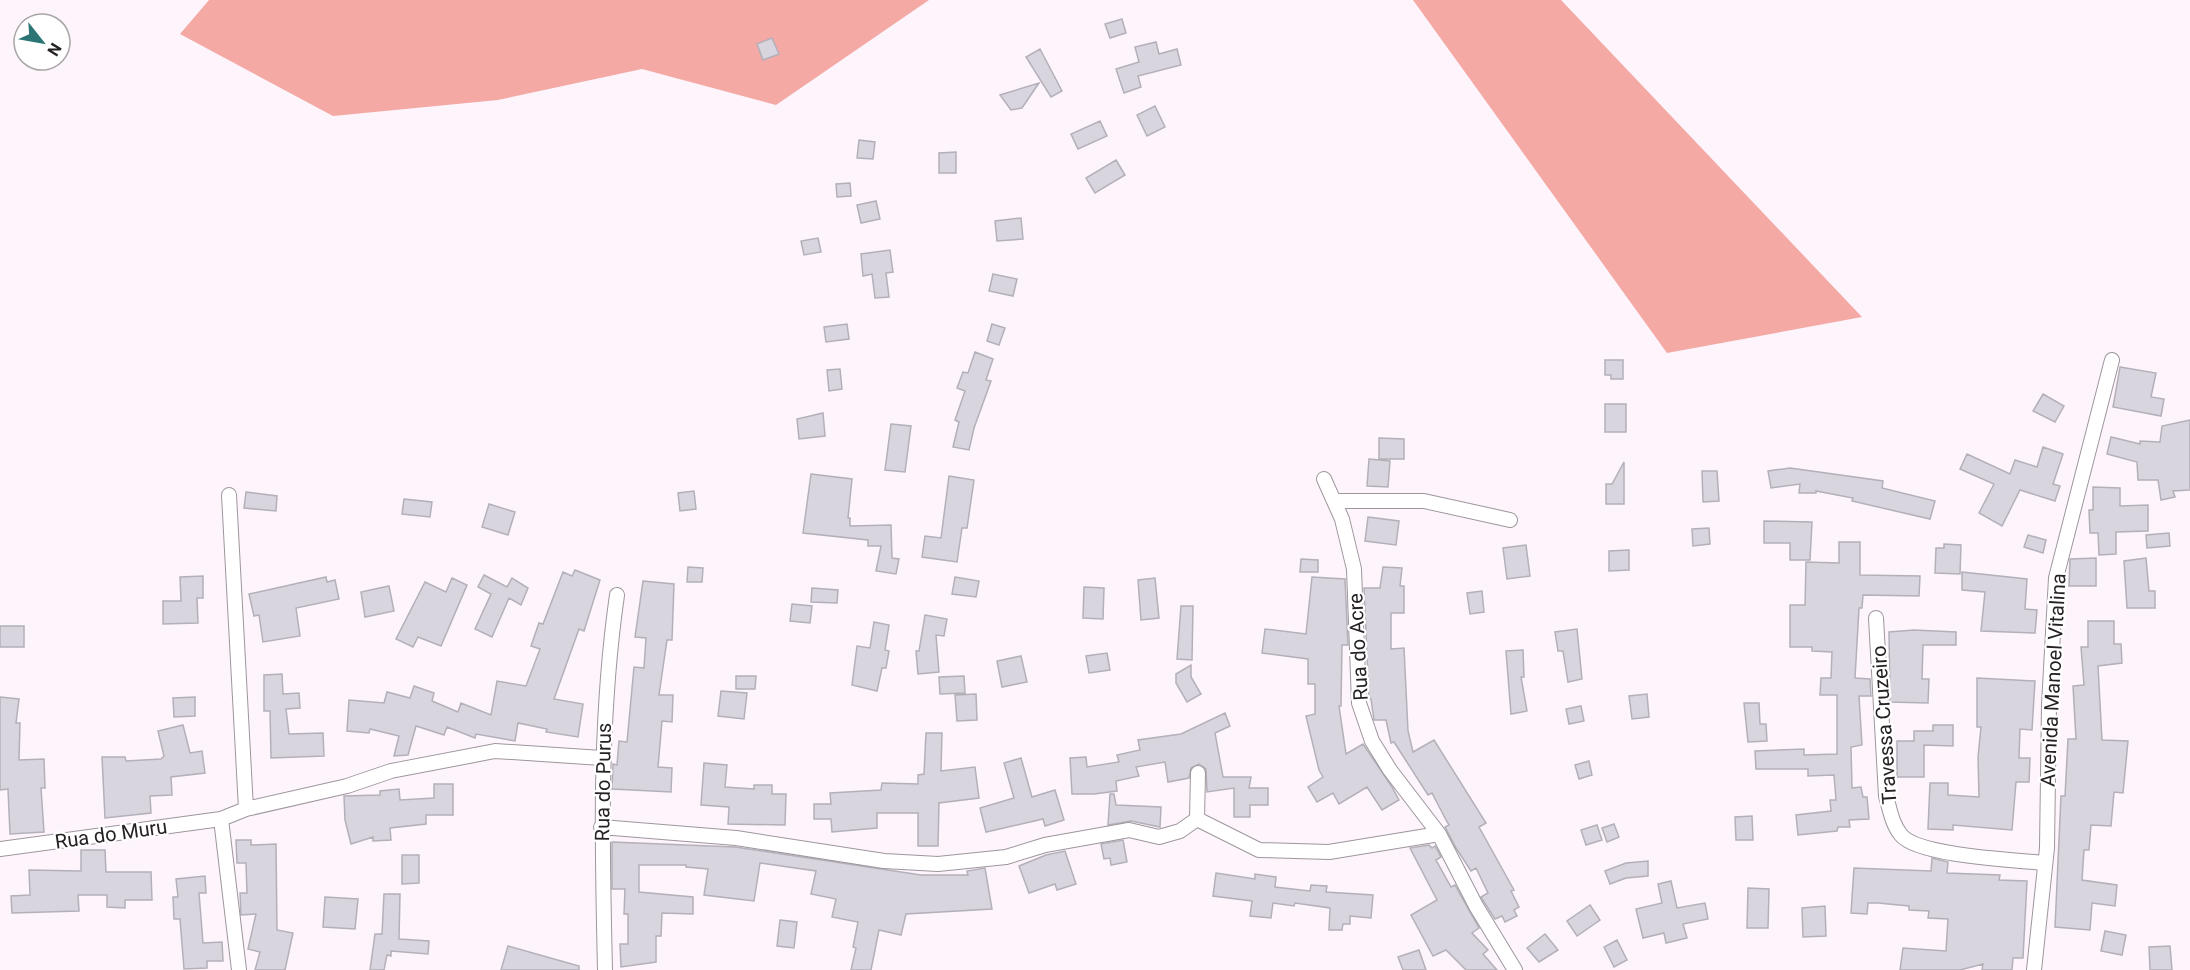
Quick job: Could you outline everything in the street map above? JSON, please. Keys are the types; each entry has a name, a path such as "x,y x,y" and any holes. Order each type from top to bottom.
{"street":[{"name":"Avenida Manoel Vitalina","path":"2034,970 2042,913 2045,863 2056,578 2112,360"},
{"name":"Rua do Acre","path":"1324,479 1347,534 1356,585 1359,703 1372,741 1390,770 1439,834 1476,906 1515,970"},
{"path":"229,495 246,809"},
{"path":"1335,501 1424,501 1510,520"},
{"name":"Rua do Purus","path":"605,970 602,758 609,655 617,595"},
{"name":"Travessa Cruzeiro","path":"1876,618 1886,796 1892,820 1901,836 1927,849 2045,863"},
{"name":"Rua do Muru","path":"0,849 221,819 246,809 347,786 391,771 495,752 602,758"},
{"path":"1197,819 1198,774"},
{"path":"221,819 239,970"},
{"path":"1197,819 1259,850 1329,852 1439,834"},
{"path":"602,827 736,838 884,861 938,864 1006,857 1045,845 1128,830 1159,837 1180,831 1197,819"}],"shaded area":[{"path":"209,0 929,0 776,105 642,69 498,100 333,116 180,34"},
{"path":"1413,0 1561,0 1862,317 1667,353"}],"building":[{"path":"1122,19 1126,33 1110,38 1105,24"},
{"path":"772,38 779,54 763,60 757,44"},
{"path":"1156,42 1159,54 1177,49 1181,65 1138,76 1141,87 1124,93 1116,69 1139,62 1135,47"},
{"path":"1040,49 1062,91 1051,97 1026,57"},
{"path":"1039,83 1022,108 1011,110 1000,95"},
{"path":"1155,106 1165,127 1147,136 1137,115"},
{"path":"1100,121 1107,136 1078,149 1071,134"},
{"path":"859,140 875,142 873,159 857,158"},
{"path":"956,152 956,173 939,173 939,153"},
{"path":"1116,160 1125,175 1095,193 1086,178"},
{"path":"850,183 851,196 837,197 836,184"},
{"path":"876,201 880,219 861,223 857,205"},
{"path":"1021,218 1023,239 997,241 995,221"},
{"path":"818,238 821,252 804,255 801,241"},
{"path":"890,250 893,272 886,273 889,297 875,298 872,274 863,276 861,254"},
{"path":"993,274 1017,279 1013,296 989,291"},
{"path":"847,324 849,339 826,342 824,327"},
{"path":"992,324 1005,328 999,345 987,341"},
{"path":"975,352 993,359 986,380 991,381 974,428 969,450 953,447 959,422 955,420 965,391 957,388 963,372 968,373"},
{"path":"1605,360 1623,360 1623,379 1611,379 1611,375 1605,375"},
{"path":"2120,367 2156,373 2151,397 2164,399 2161,416 2113,407"},
{"path":"840,369 842,389 829,391 827,370"},
{"path":"2043,394 2064,406 2055,422 2033,411"},
{"path":"1605,404 1626,404 1626,432 1605,432"},
{"path":"823,413 825,436 799,439 797,419"},
{"path":"2190,420 2190,490 2173,491 2175,497 2161,500 2158,480 2138,480 2137,462 2107,454 2111,437 2140,444 2140,441 2160,442 2162,426"},
{"path":"891,424 911,426 905,472 885,470"},
{"path":"1379,438 1404,439 1404,459 1379,459"},
{"path":"2043,447 2063,454 2053,484 2060,486 2055,501 2020,490 2002,526 1979,513 1994,484 1960,469 1967,454 2010,474 2015,460 2037,467"},
{"path":"1369,459 1390,461 1388,487 1367,486"},
{"path":"1624,462 1624,504 1606,504 1606,484 1612,484"},
{"path":"1790,468 1883,481 1882,488 1935,501 1930,519 1852,501 1853,498 1816,491 1816,493 1799,493 1800,484 1771,488 1768,471"},
{"path":"1702,471 1717,471 1719,501 1703,502"},
{"path":"811,474 852,479 848,518 850,518 850,526 891,525 892,558 899,559 896,574 876,571 881,546 868,546 868,540 803,533"},
{"path":"949,476 974,480 967,528 962,528 957,562 922,557 925,536 941,538"},
{"path":"2093,487 2120,488 2120,506 2148,505 2148,531 2116,532 2116,554 2099,555 2098,533 2090,533 2089,510 2093,510"},
{"path":"694,491 696,509 680,511 678,493"},
{"path":"246,492 277,496 276,511 244,508"},
{"path":"404,499 432,502 430,517 402,514"},
{"path":"489,504 515,512 508,535 482,527"},
{"path":"1368,517 1399,521 1396,545 1365,541"},
{"path":"1764,521 1812,522 1810,560 1790,560 1790,543 1764,543"},
{"path":"1709,528 1710,544 1693,546 1692,529"},
{"path":"2169,533 2170,546 2147,548 2146,535"},
{"path":"2028,535 2046,540 2043,553 2024,547"},
{"path":"1839,542 1860,542 1860,575 1920,576 1919,596 1863,595 1862,608 1859,608 1855,678 1870,679 1871,696 1859,696 1862,745 1851,747 1852,788 1861,787 1863,797 1867,797 1869,819 1849,820 1850,827 1838,827 1837,831 1798,835 1796,815 1831,811 1830,800 1836,800 1834,775 1808,776 1808,769 1756,769 1755,751 1804,749 1804,755 1837,754 1837,695 1820,695 1821,678 1831,678 1832,652 1812,651 1812,647 1790,647 1790,605 1805,605 1806,562 1839,563"},
{"path":"1944,544 1961,545 1960,574 1935,573 1936,548 1944,548"},
{"path":"1526,545 1530,576 1507,579 1503,548"},
{"path":"1629,550 1629,570 1609,571 1609,551"},
{"path":"2096,558 2096,586 2069,586 2070,559"},
{"path":"2146,558 2149,591 2155,591 2155,608 2127,608 2124,561"},
{"path":"1301,559 1318,560 1318,572 1300,572"},
{"path":"688,567 703,568 702,582 687,582"},
{"path":"1383,567 1402,568 1400,586 1404,586 1404,613 1391,613 1391,649 1404,648 1408,731 1413,752 1434,740 1486,823 1479,827 1514,890 1511,891 1519,907 1514,910 1517,916 1505,922 1502,916 1495,919 1481,897 1488,893 1476,868 1471,871 1445,827 1449,825 1432,793 1428,795 1394,742 1391,743 1386,720 1374,720 1371,699 1369,699 1364,588 1380,588"},
{"path":"575,570 600,580 584,631 579,629 554,699 583,704 578,737 546,732 547,729 518,723 515,741 476,734 475,738 447,727 444,735 416,726 408,755 394,756 399,736 370,729 369,733 347,731 349,700 384,703 387,692 410,698 414,686 434,693 432,701 458,712 461,703 491,715 497,681 526,686 540,649 531,646 539,623 543,624 563,572 572,576"},
{"path":"1962,572 2027,579 2025,609 2037,610 2035,633 1981,631 1985,592 1962,590"},
{"path":"484,575 507,587 512,578 528,588 521,605 509,598 492,637 475,629 491,594 478,587"},
{"path":"203,576 203,598 197,598 198,623 163,624 163,601 181,601 180,577"},
{"path":"326,577 327,582 335,580 339,599 296,608 300,636 263,642 259,615 254,616 249,594"},
{"path":"955,577 979,581 976,597 952,594"},
{"path":"1312,577 1345,579 1348,645 1342,645 1341,706 1339,706 1346,754 1363,744 1392,787 1399,800 1382,810 1367,787 1339,804 1333,793 1317,802 1308,787 1323,777 1319,770 1306,716 1315,714 1315,684 1308,684 1308,659 1262,653 1265,629 1306,634"},
{"path":"452,578 467,585 441,646 418,637 413,647 396,639 425,582 446,592"},
{"path":"1155,578 1159,618 1141,620 1138,580"},
{"path":"643,581 674,584 672,640 667,640 659,695 673,695 672,722 662,721 658,767 672,768 671,792 612,789 613,764 617,765 619,741 627,742 634,667 644,668 646,638 635,637"},
{"path":"389,586 394,611 365,617 361,592"},
{"path":"1084,587 1104,588 1103,619 1083,618"},
{"path":"812,588 838,590 837,603 811,602"},
{"path":"1482,591 1484,612 1470,614 1467,593"},
{"path":"792,604 812,606 810,623 790,621"},
{"path":"1181,606 1193,606 1192,660 1177,659"},
{"path":"925,615 947,619 944,636 936,635 939,672 918,674 916,651 919,651"},
{"path":"2088,621 2114,621 2114,644 2121,644 2122,663 2098,666 2102,740 2128,741 2123,793 2114,792 2111,826 2091,825 2089,850 2084,850 2082,880 2117,885 2115,906 2092,903 2090,930 2055,927 2061,796 2065,796 2068,739 2076,739 2073,686 2084,685 2081,647 2088,647"},
{"path":"874,622 889,625 885,650 889,651 886,668 882,668 877,691 852,685 857,646 870,648"},
{"path":"0,626 24,626 24,647 0,647"},
{"path":"1577,629 1582,679 1568,682 1563,651 1558,651 1555,632"},
{"path":"1914,630 1956,632 1956,645 1923,645 1922,679 1929,679 1928,703 1890,702 1889,632"},
{"path":"1523,650 1524,677 1521,677 1527,711 1511,714 1506,651"},
{"path":"1107,653 1110,670 1089,673 1086,656"},
{"path":"1021,656 1027,682 1002,687 997,661"},
{"path":"1191,665 1191,677 1201,694 1187,702 1176,683 1176,674"},
{"path":"282,674 283,694 299,693 300,708 286,709 289,734 323,733 324,756 271,758 270,711 264,711 264,675"},
{"path":"736,676 756,676 755,689 736,689"},
{"path":"964,676 965,693 940,694 939,677"},
{"path":"1977,678 2035,681 2032,730 2020,729 2019,758 2030,758 2029,782 2016,782 2012,830 1953,825 1953,830 1928,829 1930,783 1948,783 1948,795 1979,797 1978,757 1981,727 1977,727"},
{"path":"721,691 747,693 744,719 718,716"},
{"path":"976,694 977,720 957,721 955,695"},
{"path":"1647,694 1649,717 1632,719 1629,696"},
{"path":"0,697 19,699 16,723 20,723 19,760 44,759 45,788 41,788 44,832 10,834 8,789 0,790"},
{"path":"195,697 195,716 174,717 173,698"},
{"path":"1744,703 1759,703 1760,724 1766,724 1767,741 1748,742"},
{"path":"1581,706 1584,721 1569,724 1566,709"},
{"path":"1225,713 1230,726 1215,733 1223,777 1251,777 1249,788 1268,788 1268,805 1250,805 1250,817 1234,817 1234,788 1207,792 1206,769 1199,764 1191,768 1189,778 1168,782 1165,762 1136,767 1139,776 1116,781 1117,791 1072,794 1070,758 1086,757 1087,767 1119,762 1117,755 1140,750 1138,740 1181,734"},
{"path":"183,725 190,753 202,751 205,773 171,777 172,795 150,796 151,813 105,818 102,757 125,757 126,761 161,759 164,756 158,731"},
{"path":"1933,725 1953,725 1953,746 1924,745 1924,777 1897,777 1897,741 1914,741 1914,731 1933,731"},
{"path":"926,733 942,733 941,771 975,767 979,798 939,803 938,846 918,846 918,813 877,813 877,828 832,832 831,819 814,819 814,804 831,804 830,793 881,790 882,783 918,784 918,775 924,774"},
{"path":"1021,758 1032,797 1055,790 1064,820 1045,826 1043,819 986,832 980,808 1014,798 1004,763"},
{"path":"1589,761 1592,775 1579,779 1575,765"},
{"path":"704,763 727,765 725,787 754,789 754,785 772,785 772,794 786,794 785,825 728,824 729,807 701,805"},
{"path":"434,784 453,784 453,815 426,815 426,824 390,828 391,840 373,841 373,837 351,844 345,820 344,796 380,795 380,791 399,789 400,800 434,798"},
{"path":"1110,794 1114,794 1116,805 1161,807 1160,827 1131,821 1108,825"},
{"path":"1752,816 1753,840 1736,840 1735,817"},
{"path":"1614,824 1619,837 1607,842 1602,828"},
{"path":"1597,825 1602,840 1586,845 1581,830"},
{"path":"236,840 251,840 251,845 276,844 277,930 293,933 285,970 255,970 260,952 248,949 256,914 241,915 240,893 247,893 246,863 237,863"},
{"path":"1123,840 1127,862 1111,865 1110,858 1104,859 1101,844"},
{"path":"612,842 735,847 921,875 968,875 967,871 985,868 992,909 906,914 901,935 879,930 871,970 851,970 858,922 832,917 836,899 811,894 816,871 760,863 754,901 704,895 708,869 686,867 686,865 639,865 639,892 693,897 693,914 662,913 661,936 656,936 656,962 621,967 620,944 628,944 628,914 624,914 625,889 612,889"},
{"path":"1429,845 1432,848 1435,846 1441,857 1436,860 1451,887 1455,885 1479,928 1472,933 1488,950 1483,954 1497,970 1466,970 1446,950 1433,956 1411,915 1437,900 1410,848"},
{"path":"81,850 105,850 106,872 151,872 152,900 125,900 125,908 107,907 107,895 78,895 79,911 12,913 11,896 30,895 29,870 81,871"},
{"path":"1065,851 1076,884 1057,890 1055,884 1029,893 1019,866 1046,855"},
{"path":"402,855 419,855 419,883 402,884"},
{"path":"1932,858 1948,862 1947,873 2000,875 1999,880 2027,881 2023,958 2013,958 2012,970 1982,970 1983,964 1960,970 1900,970 1903,948 1946,951 1948,919 1928,918 1929,911 1909,910 1909,906 1878,903 1868,903 1867,914 1851,913 1854,868 1931,871"},
{"path":"1648,861 1648,876 1626,878 1610,884 1605,871 1626,863"},
{"path":"1216,873 1255,879 1255,874 1276,877 1275,887 1310,891 1311,885 1327,886 1326,892 1373,895 1371,918 1350,916 1350,924 1343,924 1342,930 1329,930 1330,908 1295,903 1294,906 1273,903 1271,918 1250,916 1252,901 1213,896"},
{"path":"205,876 206,893 199,893 203,943 222,942 223,961 207,961 207,968 184,969 180,919 174,919 173,897 178,897 176,879"},
{"path":"1671,881 1677,908 1705,903 1708,919 1683,924 1687,938 1666,943 1664,933 1643,938 1636,909 1662,903 1658,884"},
{"path":"1748,888 1769,889 1768,928 1747,928"},
{"path":"384,894 400,894 399,939 429,941 428,954 391,951 391,956 387,955 384,970 370,970 375,934 382,934"},
{"path":"325,897 358,899 355,929 323,927"},
{"path":"1590,905 1600,920 1577,936 1567,921"},
{"path":"1825,906 1826,936 1803,937 1802,908"},
{"path":"780,920 797,922 794,948 777,946"},
{"path":"2105,931 2126,935 2122,955 2101,951"},
{"path":"1545,934 1558,950 1539,962 1527,948"},
{"path":"1617,940 1627,960 1614,967 1604,947"},
{"path":"508,946 579,966 579,970 501,970"},
{"path":"2170,946 2172,970 2150,970 2149,947"},
{"path":"1419,950 1426,970 1403,970 1398,957"}]}
